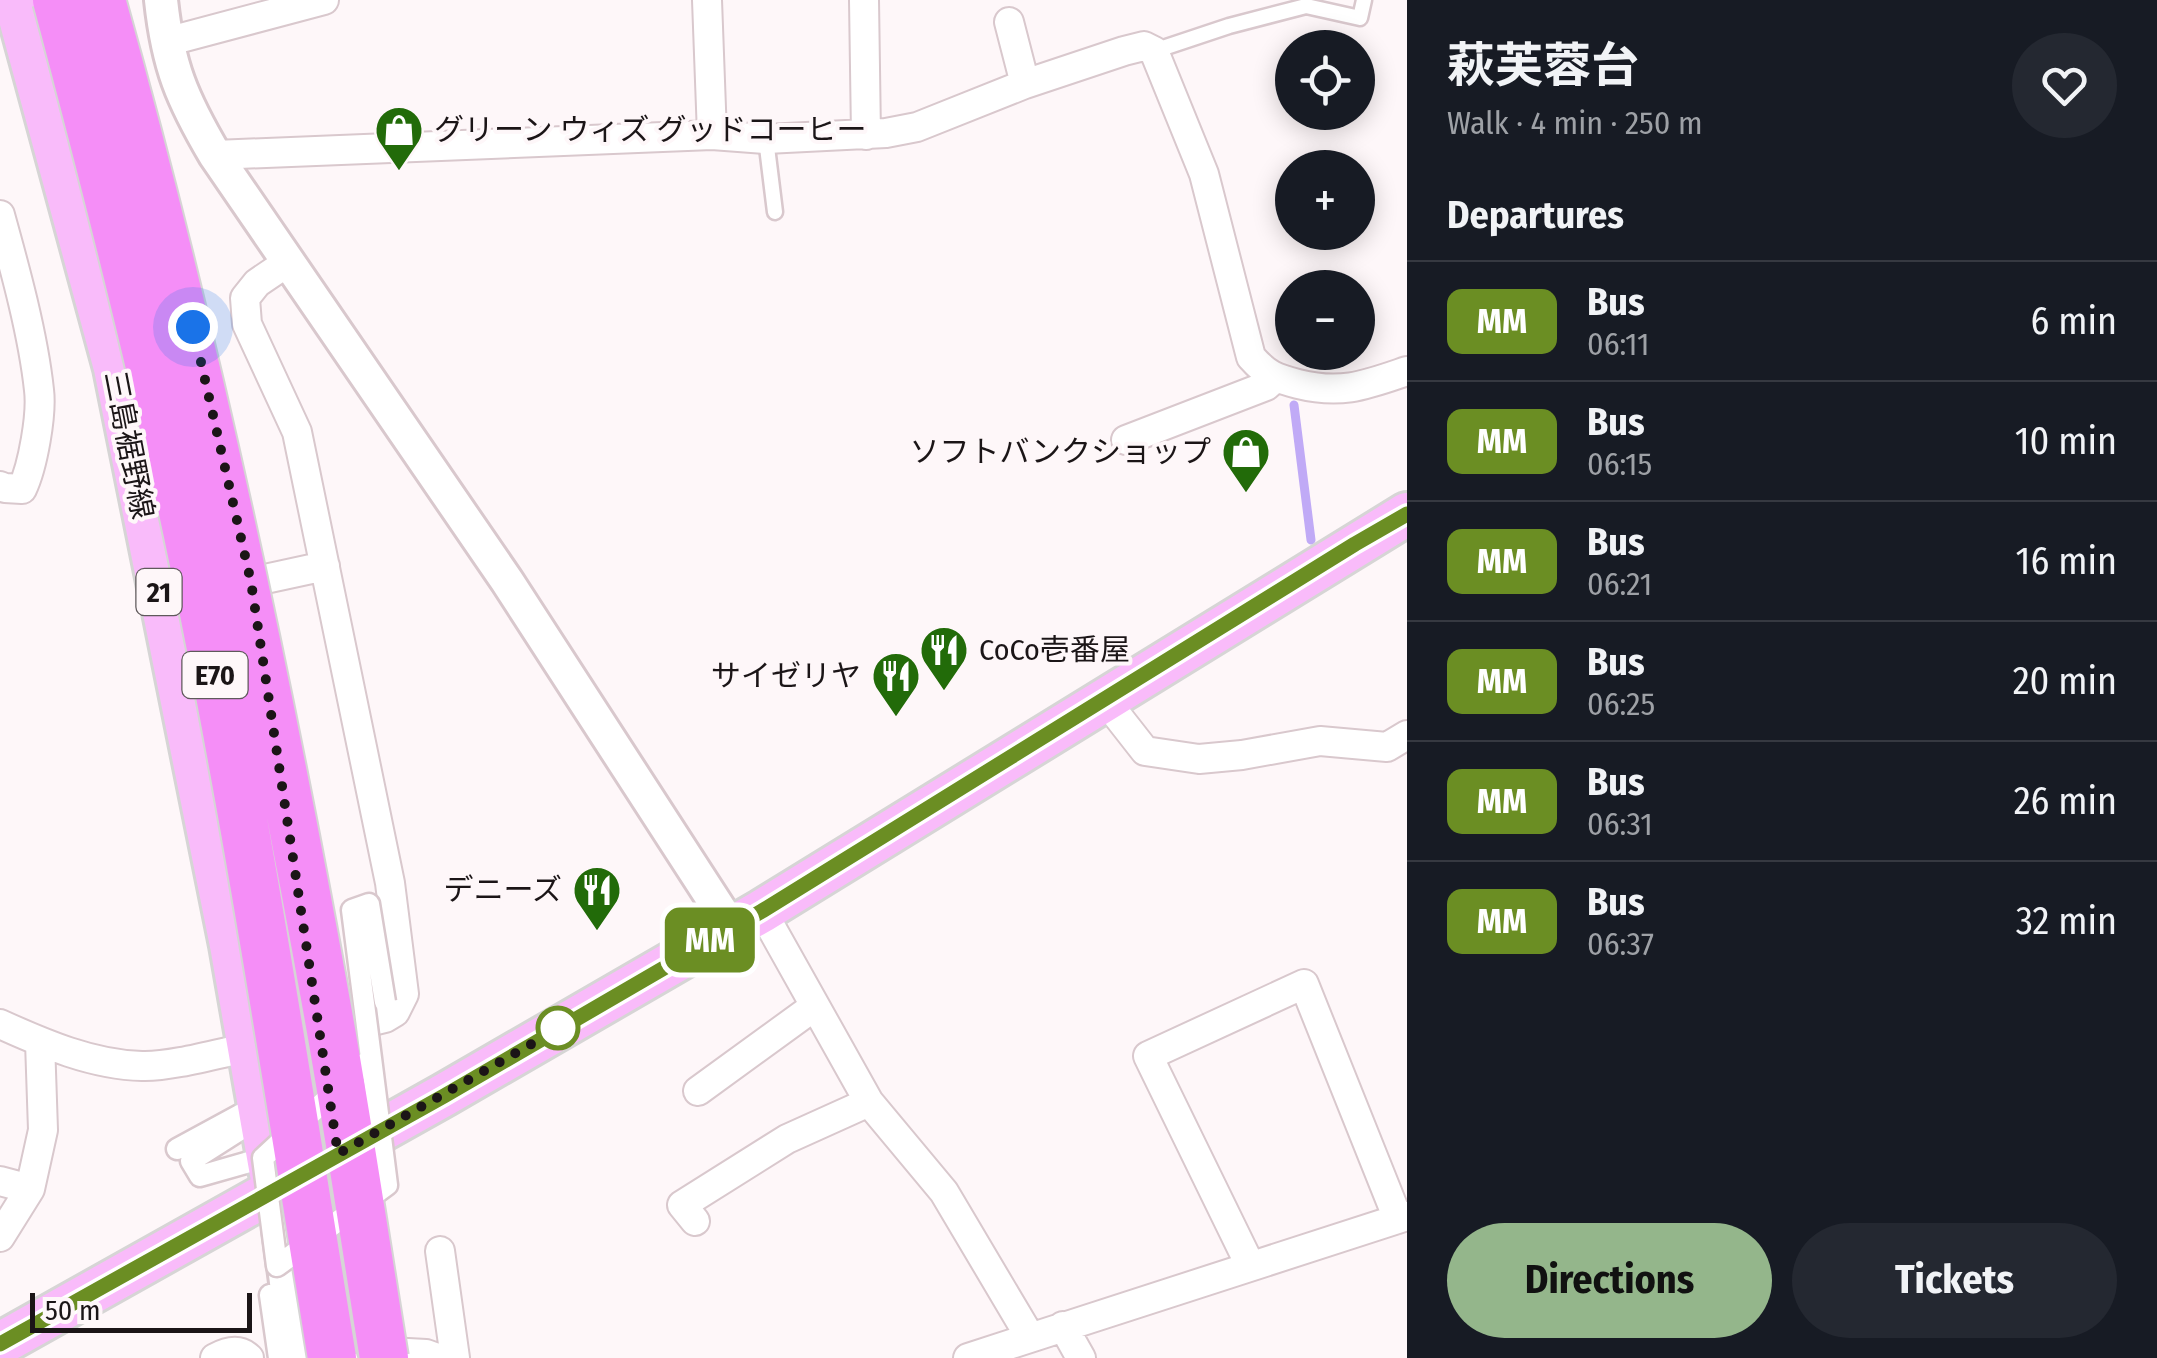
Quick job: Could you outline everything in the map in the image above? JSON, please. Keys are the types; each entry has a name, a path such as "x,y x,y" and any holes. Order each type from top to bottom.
{"highway":[{"name":"E70","path":"57,0 114,212 187,530 253,876 362,1356"},
{"name":"E70","path":"101,0 143,148 244,583 328,1010 362,1356"}],"main road":[{"name":"三島裾野線","path":"16,0 114,368 232,946 269,1174"},
{"path":"110,0 151,145 251,582 338,1154"},
{"path":"0,1344 269,1174 338,1154 747,919 1407,514"}],"street":[{"path":"160,0 176,80 215,155 507,582 747,919 815,1006 870,1102 944,1192 1030,1338"},
{"path":"166,42 324,0"},
{"path":"707,0 712,135"},
{"path":"864,0 866,135"},
{"path":"1009,22 1026,84"},
{"path":"215,155 712,135 766,139 866,135 916,128 1026,84 1144,46 1154,51 1204,174 1251,357 1275,378 1321,389 1340,390 1407,371"},
{"path":"0,215 40,393 26,479 22,488 0,486"},
{"path":"288,262 257,283 246,298 247,324 296,432 390,884 404,994 394,1012 385,1018 320,1034"},
{"path":"1126,440 1266,386 1275,378"},
{"path":"251,582 326,566"},
{"path":"1105,700 1146,751 1200,759 1320,741 1387,747 1407,735"},
{"path":"276,1266 387,1186 352,910 368,904 385,1002"},
{"path":"968,1358 1403,1217 1304,984 1148,1056 1250,1265"},
{"path":"698,1091 815,1006"},
{"path":"0,1024 40,1042 108,1063 146,1066 250,1047"},
{"path":"0,1237 30,1189 44,1130 40,1042"},
{"path":"293,1358 276,1266 269,1174 371,1058"},
{"path":"695,1221 682,1205 787,1139 870,1102"},
{"path":"177,1149 247,1111 254,1121 190,1161 200,1176 269,1174"},
{"path":"338,1154 362,1356 426,1354 437,1358"},
{"path":"269,1174 293,1358"},
{"path":"0,1181 30,1189"},
{"path":"440,1251 455,1358"},
{"path":"270,1295 279,1358"},
{"path":"1063,1326 1082,1358"},
{"path":"215,1358 234,1351 249,1358"}],"lane":[{"path":"1154,51 1306,6 1360,18 1364,0"},
{"path":"766,139 775,212"}],"waterway":[{"path":"1294,405 1311,540"}],"bus line":[{"name":"MM","path":"0,1344 444,1096 762,911 1407,514"}],"place":[{"name":"グリーン ウィズ グッドコーヒー","path":"399,172"},
{"name":"ソフトバンクショップ","path":"1246,494"},
{"name":"CoCo壱番屋","path":"944,692"},
{"name":"サイゼリヤ","path":"896,718"},
{"name":"デニーズ","path":"597,932"}],"route":[{"path":"193,327 251,582 338,1154 572,1021 558,1028"}]}
